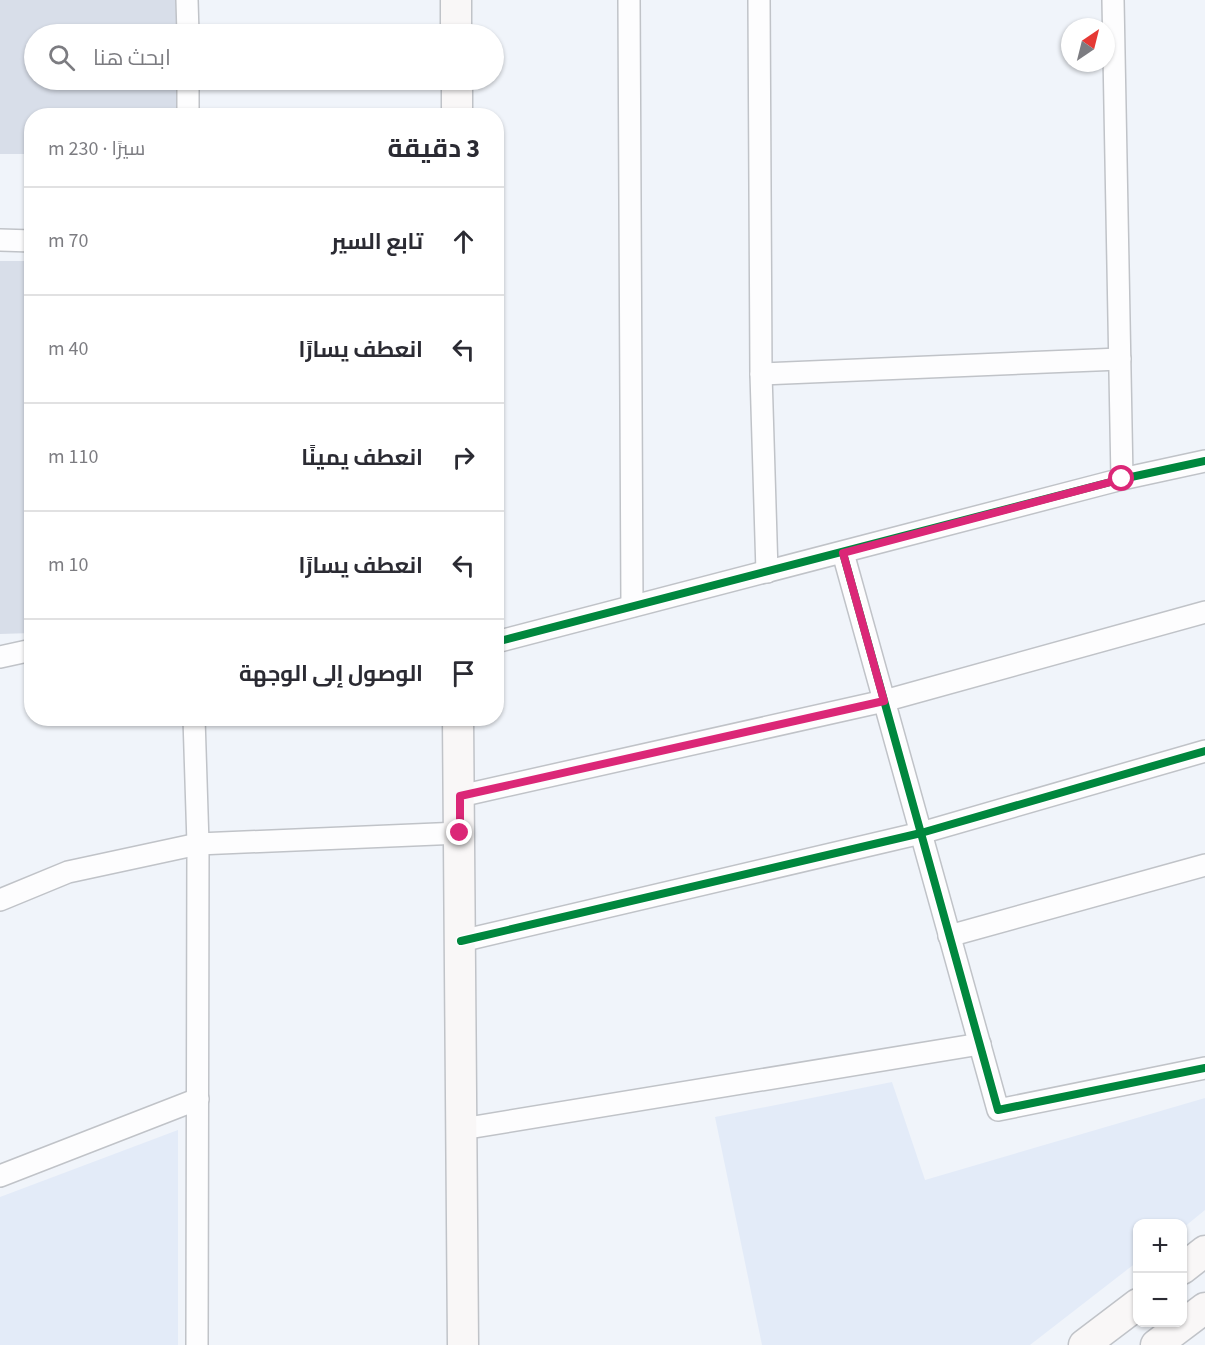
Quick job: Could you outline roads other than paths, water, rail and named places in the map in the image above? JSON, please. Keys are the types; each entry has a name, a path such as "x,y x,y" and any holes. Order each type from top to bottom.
{"main road":[{"path":"456,0 456,24"},
{"path":"456,90 457,108"},
{"path":"458,726 463,1345"},
{"path":"1187,1265 1205,1251"},
{"path":"1084,1345 1133,1307"},
{"path":"1156,1345 1205,1308"}],"street":[{"path":"187,0 188,24"},
{"path":"629,0 632,606"},
{"path":"759,0 761,374 767,572"},
{"path":"1113,0 1122,479"},
{"path":"188,90 189,108"},
{"path":"0,240 24,241"},
{"path":"761,374 1120,359"},
{"path":"504,640 1122,479 1205,461"},
{"path":"843,553 998,1110 1205,1068"},
{"path":"460,796 884,701 1205,612"},
{"path":"0,657 24,652"},
{"path":"194,726 198,844 197,1345"},
{"path":"461,941 921,833 1205,751"},
{"path":"0,900 68,872 198,844 460,833"},
{"path":"950,936 1205,865"},
{"path":"462,1129 980,1044"},
{"path":"0,1176 198,1099"}]}
